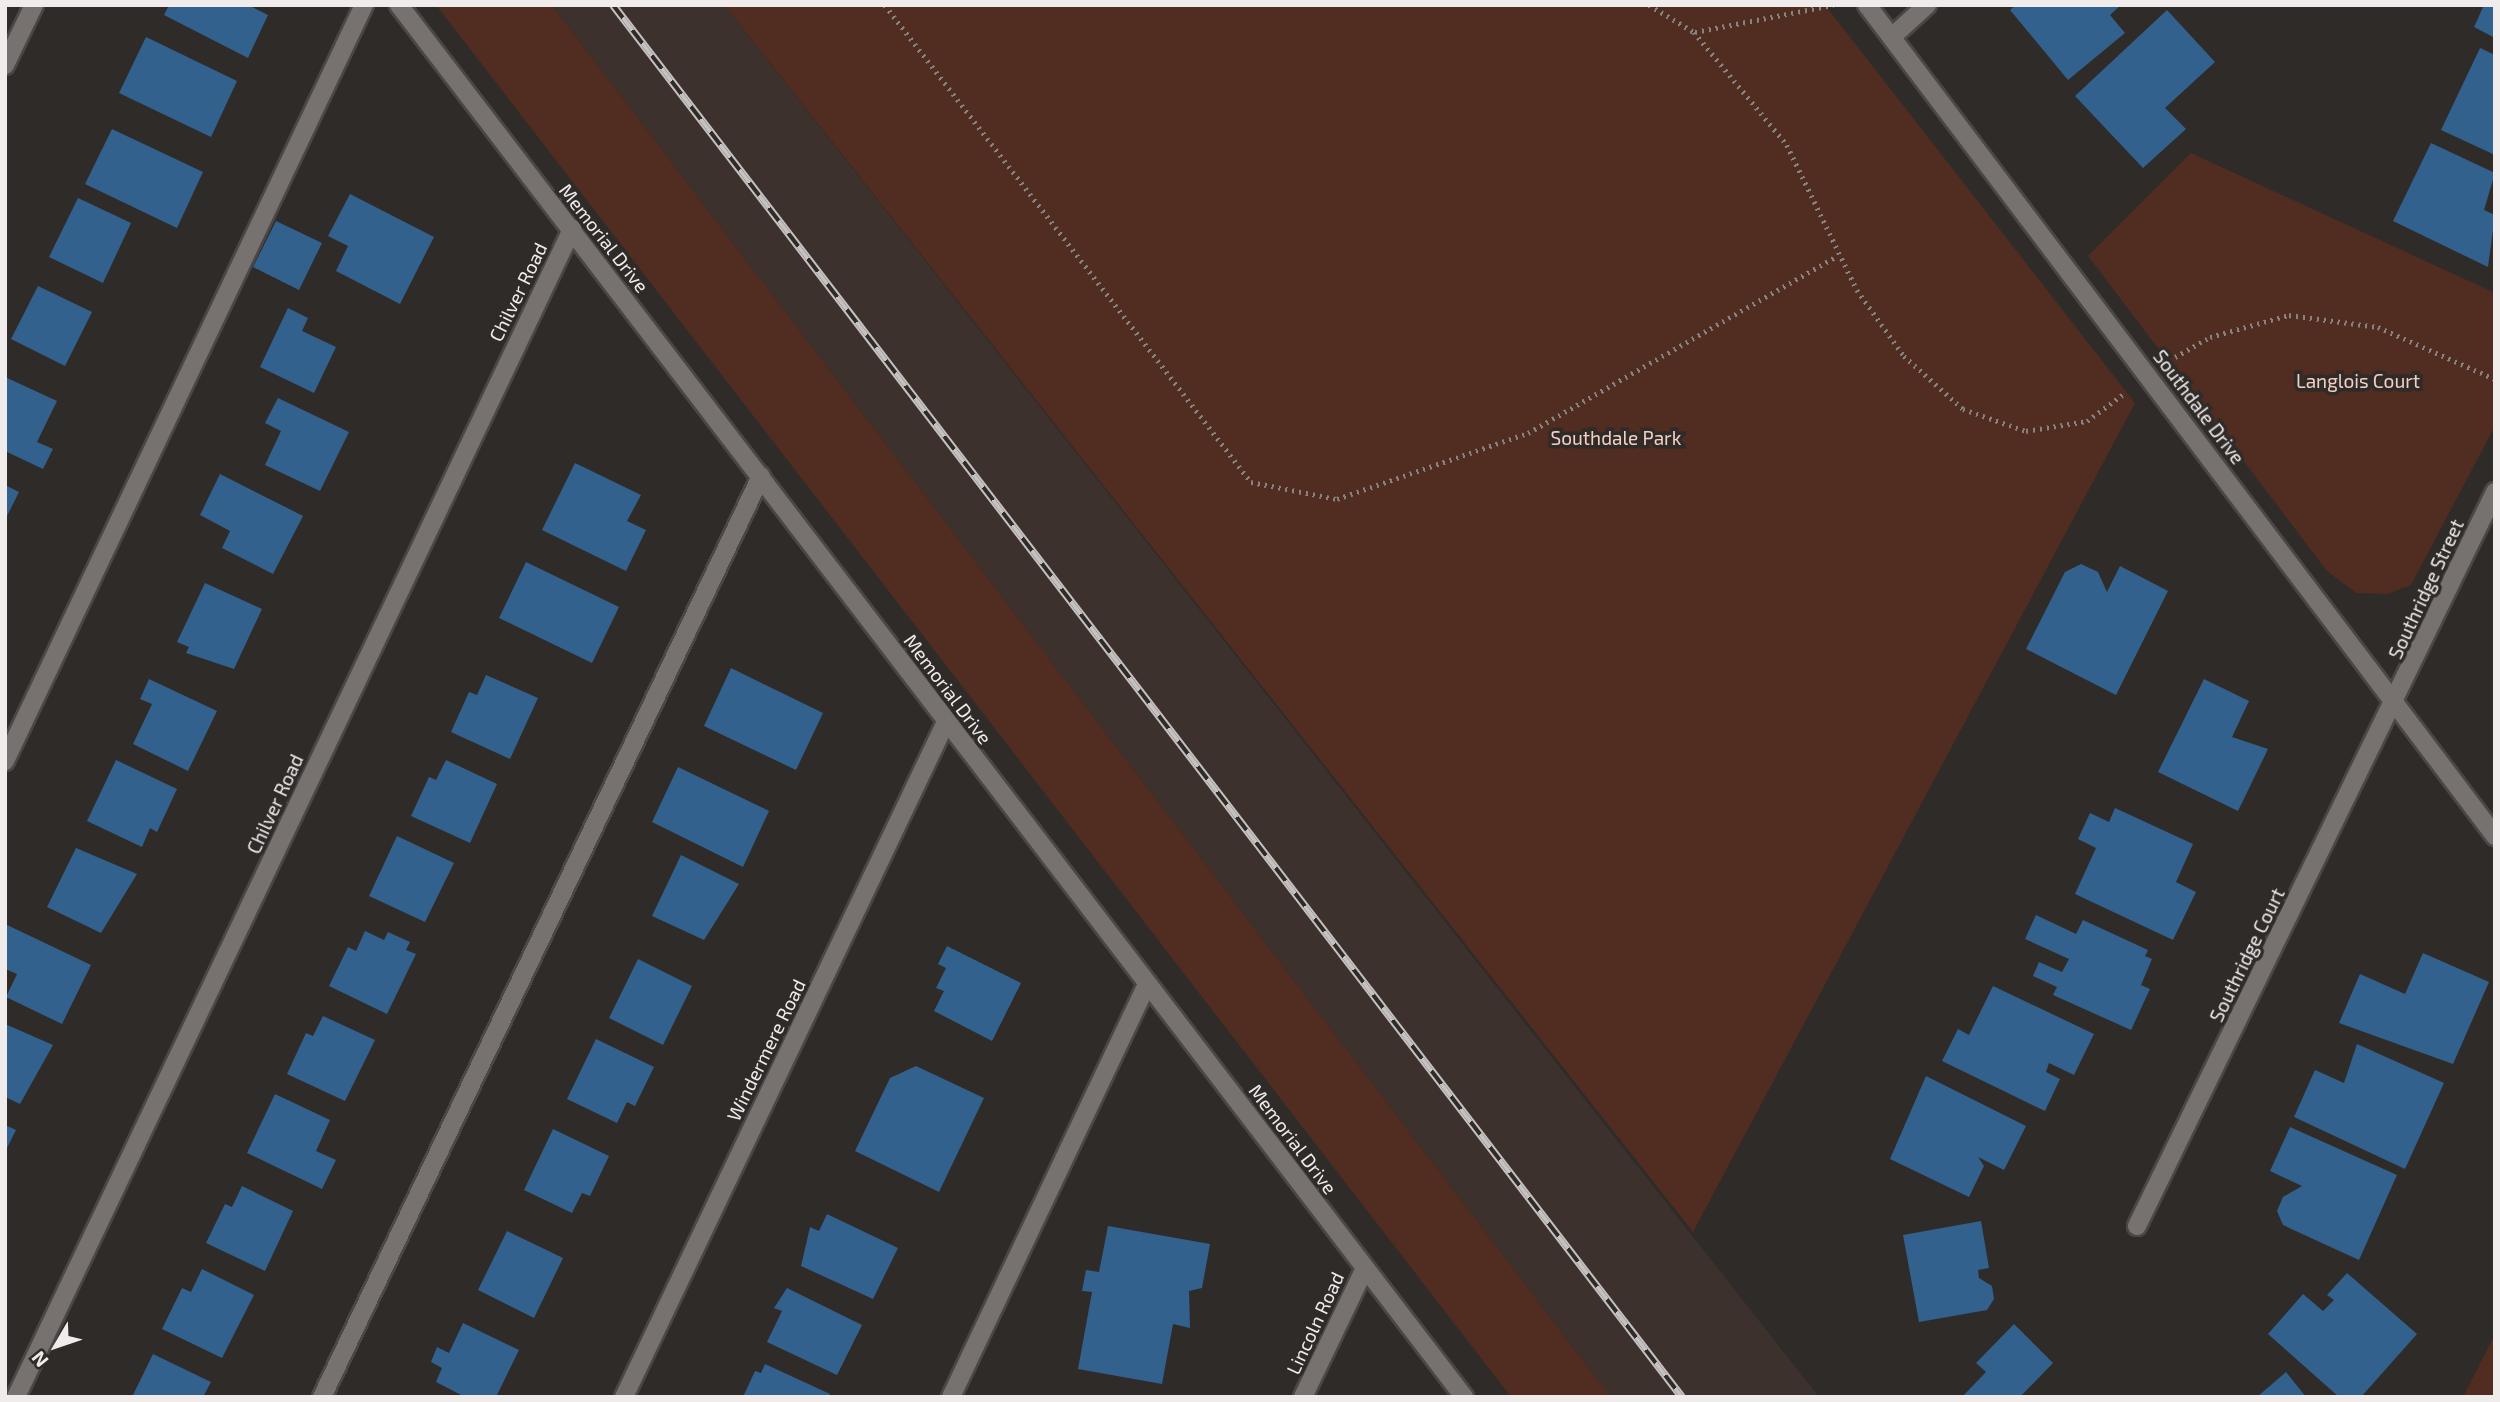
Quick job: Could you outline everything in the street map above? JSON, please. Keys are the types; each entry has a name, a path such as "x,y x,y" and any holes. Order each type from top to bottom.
{"street":[{"path":"5,65 34,5"},
{"path":"5,761 365,5"},
{"name":"Memorial Drive","path":"399,5 1464,1397"},
{"name":"Southdale Drive","path":"1867,5 1894,35 2495,836"},
{"path":"1894,35 1927,5"},
{"name":"Chilver Road","path":"16,1397 572,229"},
{"path":"322,1397 761,477"},
{"name":"Southridge Street","path":"2395,704 2495,492"},
{"name":"Southridge Court","path":"2137,1226 2395,704"},
{"name":"Windermere Road","path":"624,1397 946,722"},
{"path":"951,1397 1148,983"},
{"name":"Lincoln Road","path":"1303,1397 1365,1268"}],"path":[{"path":"885,5 1251,482 1337,499 1528,433 1837,256"},
{"path":"1649,5 1694,32 1787,145 1837,256 1904,356 1963,409 2026,432 2087,421 2127,392"},
{"path":"1694,32 1833,5"},
{"path":"2170,360 2210,337 2289,315 2378,327 2495,379"}],"shaded area":[{"path":"552,5 724,5 1819,1397 1611,1397"}],"green space":[{"path":"436,5 552,5 1611,1397 1511,1397"},
{"name":"Southdale Park","path":"724,5 1825,5 2135,403 1693,1232"},
{"name":"Langlois Court","path":"2191,153 2495,293 2495,426 2411,585 2388,594 2356,593 2327,571 2088,256"},
{"path":"2495,1334 2495,1397 2463,1397"}],"building":[{"path":"169,5 248,5 268,15 248,58 164,15"},
{"path":"2016,5 2121,5 2110,15 2125,33 2068,80 2010,10"},
{"path":"2484,5 2495,5 2495,38 2474,27"},
{"path":"2167,10 2215,62 2165,108 2186,129 2143,168 2075,96"},
{"path":"146,37 237,81 211,137 119,93"},
{"path":"2480,48 2495,55 2495,155 2441,130"},
{"path":"112,129 203,172 177,228 85,184"},
{"path":"2431,143 2495,173 2484,210 2495,215 2488,267 2393,221"},
{"path":"350,194 434,237 400,304 336,271 348,246 328,236"},
{"path":"78,198 131,223 103,283 49,257"},
{"path":"276,221 322,243 299,290 253,267"},
{"path":"38,286 92,312 65,366 11,339"},
{"path":"288,308 308,318 302,331 336,347 314,393 260,367"},
{"path":"5,377 57,401 37,442 53,449 43,469 5,451"},
{"path":"278,398 349,432 320,491 265,465 281,431 265,423"},
{"path":"575,463 641,495 627,521 646,530 626,571 542,530"},
{"path":"220,474 303,516 273,574 222,548 230,531 200,515"},
{"path":"5,485 19,492 5,520"},
{"path":"526,562 619,607 592,663 499,618"},
{"path":"2081,564 2098,572 2107,592 2120,566 2168,591 2116,695 2026,649 2065,572"},
{"path":"205,583 262,609 234,669 186,653 189,647 177,642"},
{"path":"731,668 823,713 796,770 704,726"},
{"path":"486,675 538,698 510,759 451,732 469,692 477,695"},
{"path":"149,679 217,711 188,771 133,744 152,704 140,699"},
{"path":"2204,679 2249,701 2232,737 2268,749 2238,811 2158,772"},
{"path":"116,760 177,789 157,832 150,828 142,847 87,821"},
{"path":"446,760 497,784 470,843 411,816 429,777 436,780"},
{"path":"678,767 769,811 743,867 652,822"},
{"path":"2115,808 2193,844 2176,882 2196,892 2173,940 2075,894 2096,848 2078,839 2090,813 2109,822"},
{"path":"397,836 454,863 425,922 369,896"},
{"path":"76,848 137,874 101,933 47,907"},
{"path":"681,855 739,884 704,940 652,916"},
{"path":"2036,915 2076,934 2083,920 2148,950 2145,956 2152,959 2141,985 2150,989 2131,1030 2053,995 2057,987 2033,976 2039,962 2062,972 2069,959 2025,939"},
{"path":"5,924 91,965 62,1024 6,997 17,974 5,969"},
{"path":"365,931 384,940 388,932 410,942 406,950 416,954 387,1014 329,986 348,947 356,951"},
{"path":"947,946 1021,983 992,1041 934,1011 944,991 936,988 946,968 938,964"},
{"path":"2423,953 2489,982 2453,1064 2339,1023 2360,974 2405,994"},
{"path":"638,959 692,986 663,1045 609,1018"},
{"path":"1993,986 2094,1034 2074,1075 2049,1063 2046,1072 2060,1079 2045,1111 1942,1061 1958,1029 1969,1035"},
{"path":"323,1016 375,1040 345,1101 287,1074 306,1033 313,1036"},
{"path":"5,1024 53,1045 20,1104 5,1097"},
{"path":"596,1039 654,1067 635,1106 627,1102 617,1123 567,1099"},
{"path":"2357,1044 2444,1083 2405,1169 2294,1117 2315,1070 2344,1083"},
{"path":"916,1066 984,1098 939,1192 855,1151 890,1078"},
{"path":"1926,1076 2026,1126 2004,1170 1978,1157 1984,1166 1969,1197 1890,1159"},
{"path":"275,1094 330,1120 316,1151 336,1160 322,1189 247,1153"},
{"path":"5,1125 16,1130 5,1152"},
{"path":"2290,1127 2397,1175 2359,1260 2283,1225 2277,1211 2283,1197 2302,1186 2270,1171"},
{"path":"553,1129 609,1156 590,1196 582,1193 572,1213 524,1190"},
{"path":"242,1186 293,1211 265,1271 206,1243 225,1204 232,1207"},
{"path":"827,1214 898,1248 873,1299 801,1266 810,1227 819,1231"},
{"path":"1981,1221 1989,1268 1978,1270 1979,1278 1992,1286 1994,1299 1987,1310 1919,1322 1903,1235"},
{"path":"1108,1226 1210,1244 1202,1288 1189,1291 1190,1328 1173,1324 1162,1384 1078,1369 1092,1292 1082,1291 1086,1270 1099,1272"},
{"path":"507,1231 563,1258 534,1318 478,1290"},
{"path":"202,1269 254,1295 222,1358 162,1329 182,1288 191,1292"},
{"path":"2347,1273 2417,1334 2361,1397 2339,1397 2268,1334 2303,1294 2323,1311 2334,1300 2327,1295"},
{"path":"787,1288 862,1325 837,1375 767,1342 782,1311 774,1308"},
{"path":"463,1323 519,1350 496,1397 465,1397 436,1382 442,1368 431,1362 437,1347 449,1353"},
{"path":"2014,1324 2053,1363 2020,1397 1962,1397 1986,1372 1976,1363"},
{"path":"153,1354 211,1382 203,1397 132,1397"},
{"path":"765,1364 830,1394 829,1397 743,1397 755,1371 761,1373"},
{"path":"2286,1372 2306,1397 2257,1397"}],"railway":[{"path":"613,5 1682,1397"}]}
